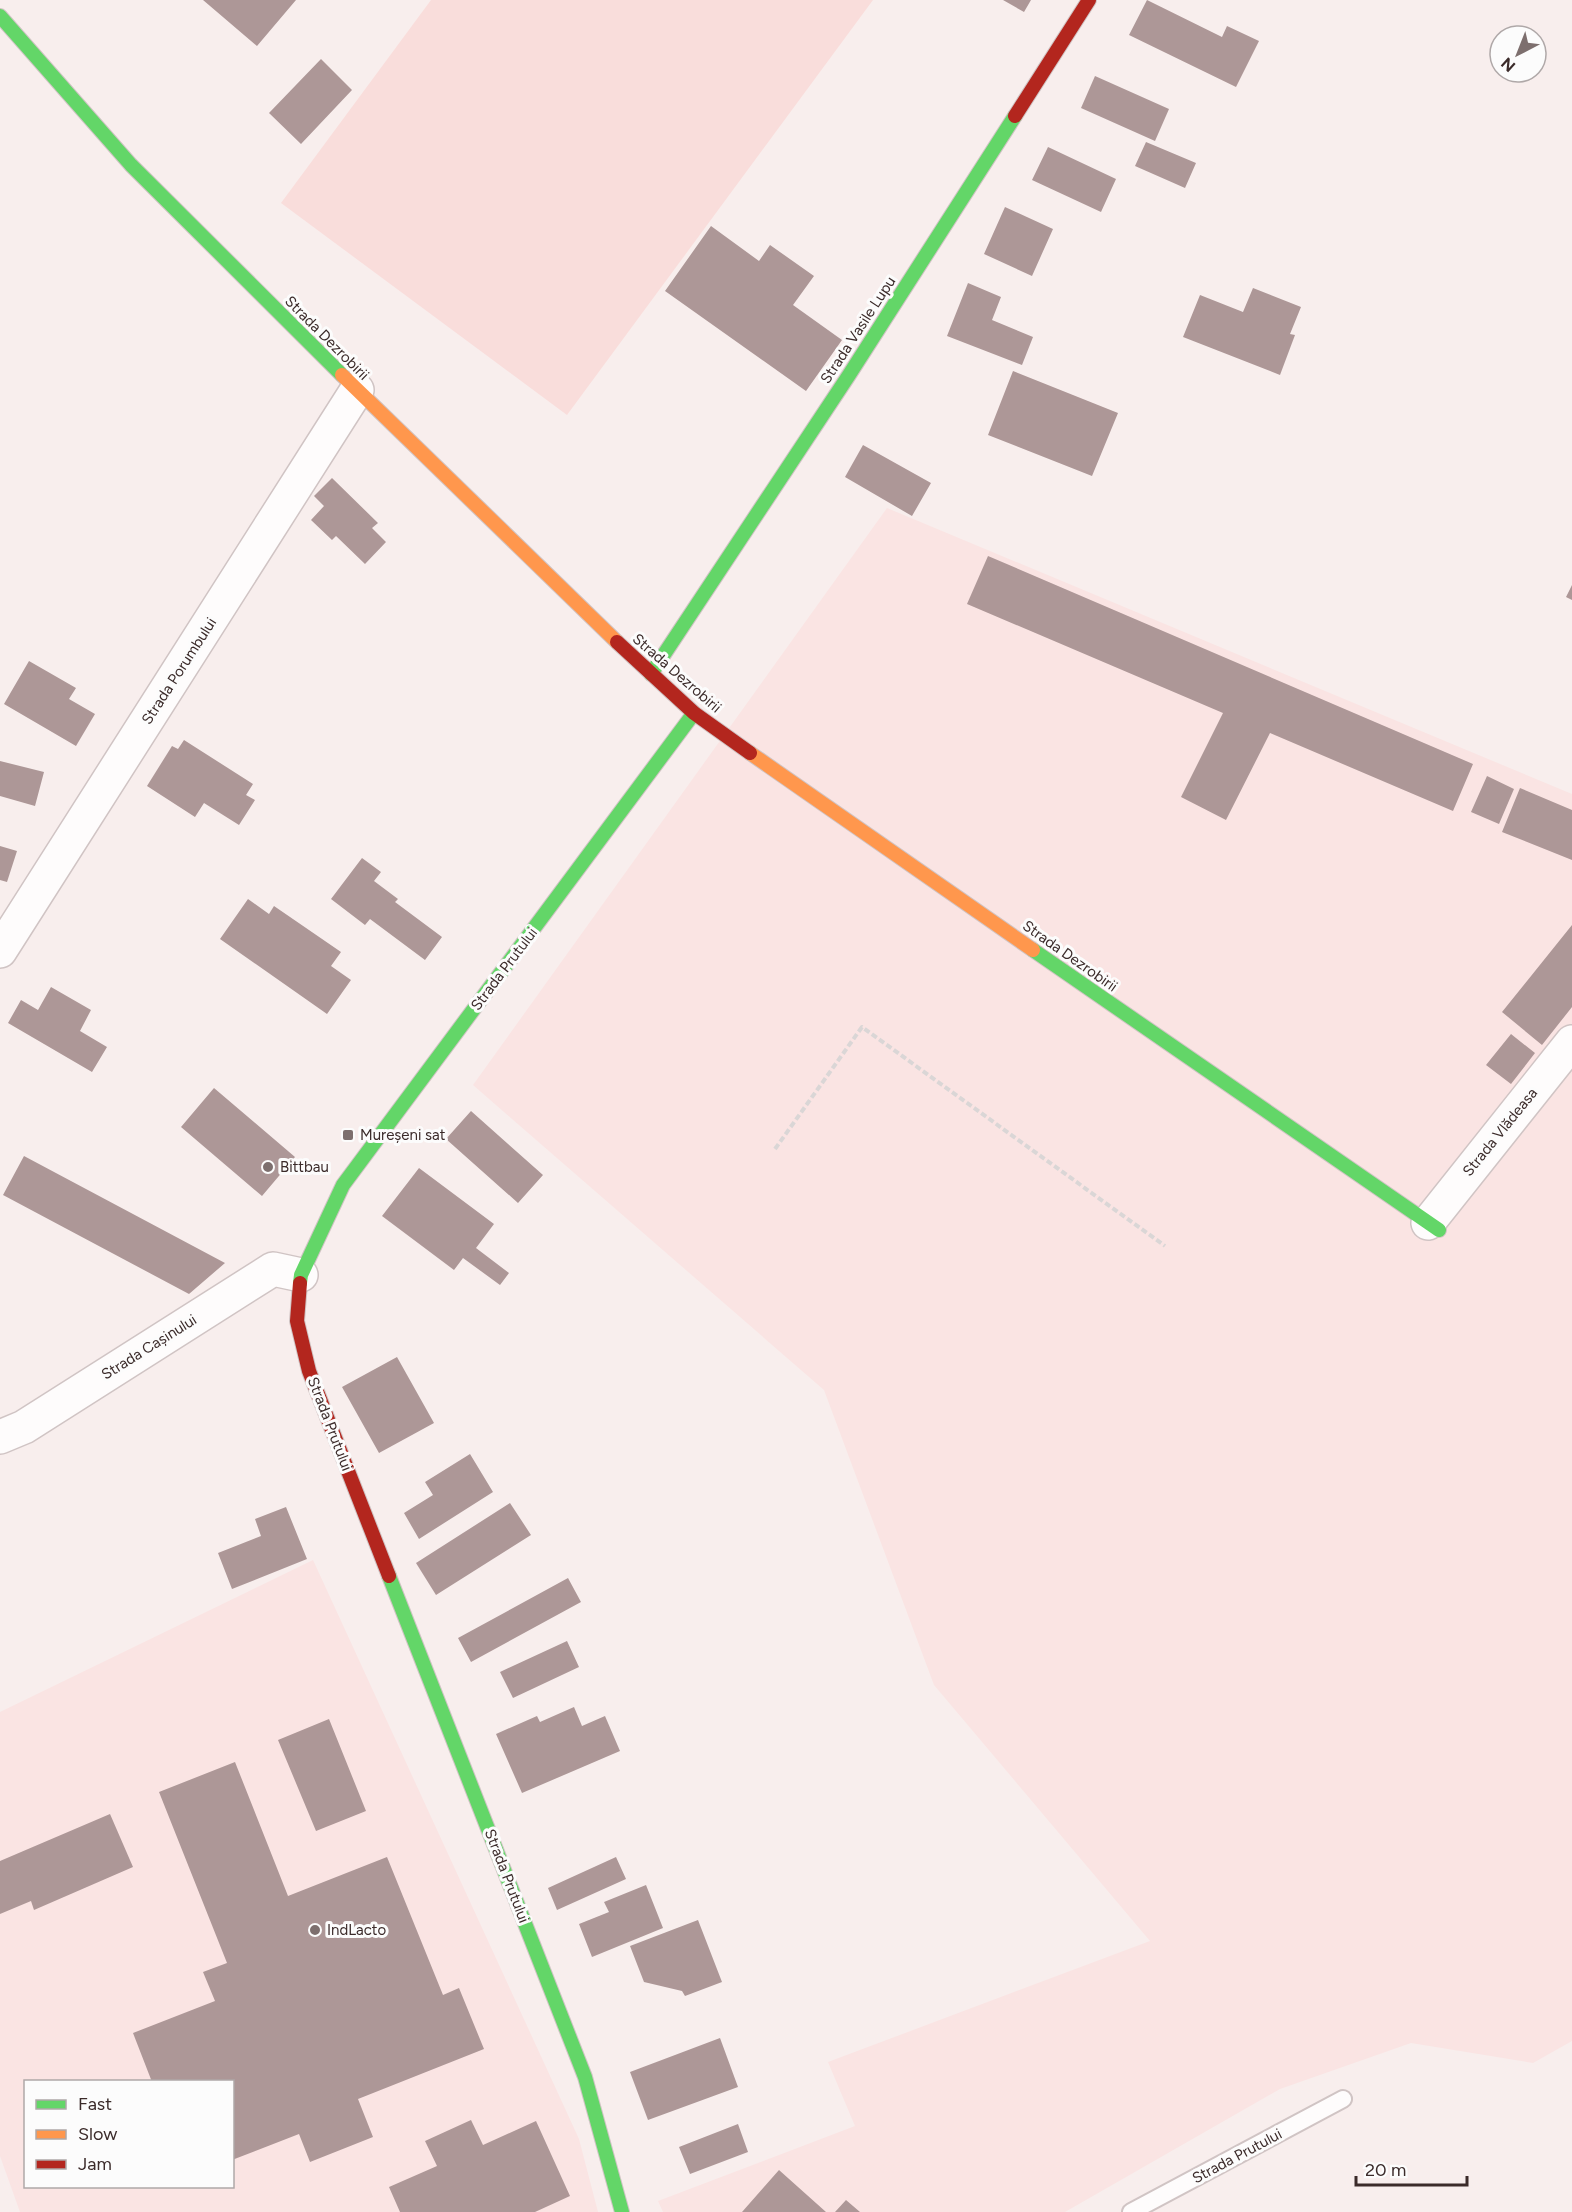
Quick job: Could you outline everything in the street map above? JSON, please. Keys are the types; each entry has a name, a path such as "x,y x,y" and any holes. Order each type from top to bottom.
{"street":[{"name":"Strada Vasile Lupu","path":"651,674 719,568 849,375 1089,0"},
{"name":"Strada Dezrobirii","path":"0,16 131,165 357,390 694,713 818,802 1433,1226"},
{"name":"Strada Porumbului","path":"0,951 357,390"},
{"name":"Strada Prutului","path":"622,2212 585,2077 309,1371 297,1321 301,1275 343,1185 694,713"},
{"name":"Strada Vlădeasa","path":"1433,1226 1572,1042"},
{"name":"Strada Cașinului","path":"0,1437 24,1427 273,1269 301,1275"}],"lane":[{"name":"Strada Prutului","path":"1131,2212 1343,2099"}],"path":[{"path":"775,1149 862,1027 1165,1246"}],"shaded area":[{"path":"431,0 873,0 567,415 281,203"},
{"path":"887,508 1572,794 1572,2041 1533,2063 1411,2043 1280,2089 1065,2212 663,2212 658,2201 855,2126 828,2062 1150,1941 934,1685 824,1390 473,1085"},
{"path":"313,1560 579,2139 598,2212 20,2212 0,2156 0,1712"}],"building":[{"path":"203,0 296,0 257,46"},
{"path":"1003,0 1031,0 1024,12"},
{"path":"1147,0 1222,37 1227,26 1259,41 1236,87 1129,35"},
{"path":"321,59 352,90 301,144 269,113"},
{"path":"1095,76 1169,109 1155,141 1081,108"},
{"path":"1146,142 1196,163 1185,188 1135,166"},
{"path":"1048,147 1116,179 1101,212 1032,180"},
{"path":"1005,207 1053,229 1032,276 984,254"},
{"path":"711,226 759,261 770,245 814,276 793,305 842,340 806,391 665,291"},
{"path":"968,283 1001,297 992,320 1033,337 1022,365 947,336"},
{"path":"1253,288 1301,307 1290,334 1295,335 1280,375 1183,337 1200,295 1243,312"},
{"path":"1013,371 1118,413 1092,476 988,435"},
{"path":"863,445 931,483 912,516 845,477"},
{"path":"332,478 378,523 372,528 386,542 365,564 336,536 332,540 311,520 324,506 314,496"},
{"path":"988,556 1473,764 1453,811 1270,733 1226,820 1181,797 1223,713 967,604"},
{"path":"1572,585 1572,600 1566,597"},
{"path":"29,661 76,688 69,699 95,714 76,746 4,704"},
{"path":"184,740 253,784 246,795 255,800 239,825 204,803 195,817 147,786 172,746 178,749"},
{"path":"0,761 44,772 35,806 0,796"},
{"path":"1487,776 1514,789 1499,824 1471,812"},
{"path":"1520,788 1572,810 1572,860 1502,832"},
{"path":"0,846 17,851 7,882 0,880"},
{"path":"362,858 381,872 374,881 398,899 395,902 442,937 425,960 370,919 365,925 331,899"},
{"path":"248,899 269,914 274,906 341,952 331,966 351,980 327,1014 220,939"},
{"path":"1572,925 1572,1007 1542,1045 1502,1012"},
{"path":"51,987 91,1010 80,1031 107,1047 92,1072 8,1023 21,1000 38,1010"},
{"path":"1511,1034 1535,1053 1511,1084 1486,1065"},
{"path":"214,1088 295,1157 262,1196 181,1127"},
{"path":"471,1111 543,1175 518,1203 446,1139"},
{"path":"24,1156 225,1263 189,1294 3,1195"},
{"path":"419,1168 494,1224 476,1248 509,1273 500,1285 463,1258 454,1270 382,1216"},
{"path":"397,1357 434,1423 379,1453 342,1387"},
{"path":"470,1454 493,1492 419,1539 404,1513 433,1495 425,1482"},
{"path":"510,1503 531,1535 436,1595 416,1563"},
{"path":"286,1507 307,1559 232,1589 218,1553 261,1536 255,1519"},
{"path":"568,1578 581,1602 471,1662 458,1638"},
{"path":"567,1641 579,1667 513,1698 500,1672"},
{"path":"574,1707 582,1726 605,1716 620,1751 522,1793 496,1734 537,1716 540,1722"},
{"path":"329,1719 366,1811 316,1831 278,1740"},
{"name":"IndLacto","path":"235,1762 288,1896 387,1857 443,1995 459,1988 484,2049 358,2099 373,2137 310,2162 299,2134 234,2159 234,2080 151,2080 133,2033 215,2001 203,1972 227,1963 159,1792"},
{"path":"110,1814 133,1867 34,1910 31,1901 0,1914 0,1861"},
{"path":"616,1857 626,1879 557,1910 548,1888"},
{"path":"646,1885 663,1928 592,1957 579,1924 609,1912 604,1902"},
{"path":"698,1920 722,1982 685,1996 682,1991 644,1982 630,1946"},
{"path":"720,2038 738,2087 648,2120 630,2072"},
{"path":"471,2120 483,2145 536,2121 570,2196 535,2212 400,2212 389,2187 437,2166 425,2141"},
{"path":"738,2124 748,2152 690,2174 679,2147"},
{"path":"779,2170 826,2212 742,2212"},
{"path":"846,2200 860,2212 835,2212"}],"traffic: fast":[{"path":"0,16 131,165 342,375"},
{"path":"651,674 849,375 1015,116"},
{"path":"300,1283 301,1275 343,1185 694,713"},
{"path":"1033,950 1439,1230"},
{"path":"389,1576 585,2077 622,2212"}],"traffic: slow":[{"path":"342,375 617,642"},
{"path":"750,753 1033,950"}],"traffic: jam":[{"path":"1015,116 1089,0"},
{"path":"617,642 694,713 750,753"},
{"path":"300,1283 297,1321 309,1371 389,1576"}],"place":[{"name":"Mureșeni sat","path":"348,1135"},
{"name":"Bittbau","path":"268,1167"},
{"name":"IndLacto","path":"315,1930"}]}
